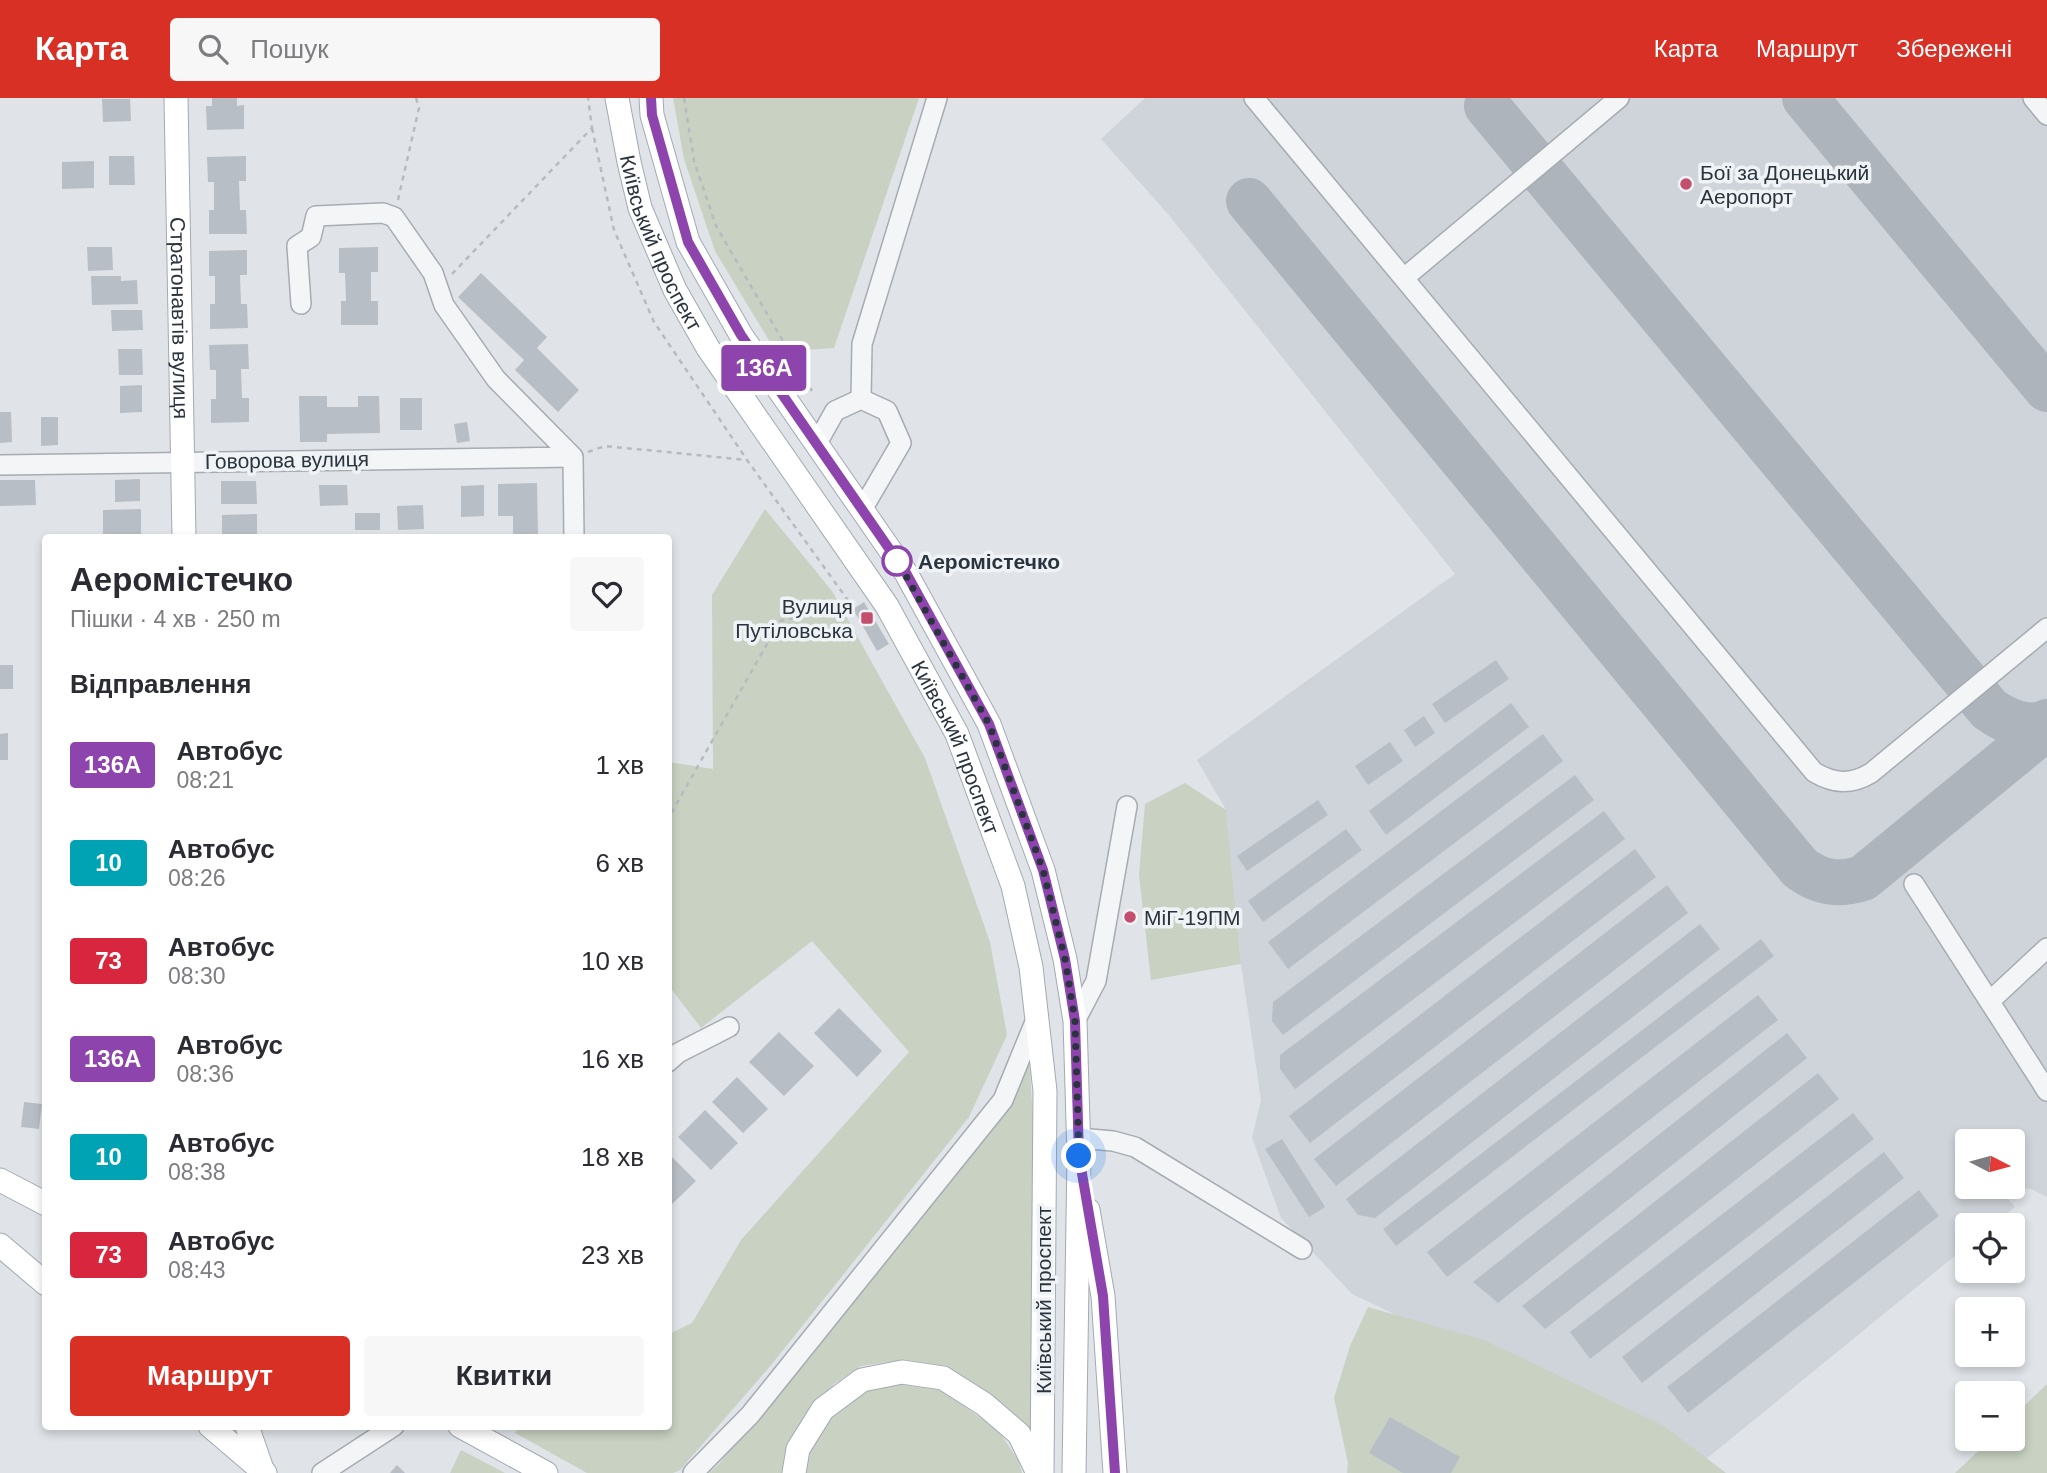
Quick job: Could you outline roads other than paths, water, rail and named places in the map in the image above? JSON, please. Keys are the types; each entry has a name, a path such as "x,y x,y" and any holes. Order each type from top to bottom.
{"main road":[{"name":"Стратонавтів вулиця","path":"176,98 184,534"},
{"name":"Київський проспект","path":"617,98 640,208 675,290 708,348 887,606 957,734 1013,886 1031,967 1045,1091 1040,1473"},
{"name":"Київський проспект","path":"650,98 652,115 688,242 741,335 906,573 989,724 1043,870 1065,959 1075,1021 1078,1147 1074,1473"},
{"path":"794,474 817,443"},
{"path":"833,528 863,508"},
{"path":"1031,967 1045,975 1058,973 1065,959"},
{"path":"1038,1016 1050,1010 1062,1009 1075,1021"},
{"path":"1078,1147 1103,1296 1115,1473"},
{"path":"0,1180 42,1202"},
{"path":"0,1245 42,1281"},
{"path":"794,1473 798,1449 823,1409 862,1380 902,1372 943,1378 984,1404 1019,1434 1040,1473"},
{"path":"215,1430 264,1472"},
{"path":"248,1430 264,1472"},
{"path":"467,1430 546,1473"}],"street":[{"path":"860,400 862,344 937,98"},
{"path":"1254,98 1814,772 1826,779 1842,782 1857,781 1871,774 2047,628"},
{"path":"1404,278 1619,98"},
{"path":"2033,98 2047,115"},
{"path":"301,304 297,246 311,237 316,216 383,213 394,216 433,273 444,305 496,379 573,457 574,534"},
{"path":"817,443 835,411 860,400 887,411 901,443 863,508"},
{"name":"Говорова вулиця","path":"0,465 573,457"},
{"path":"1075,1021 1096,981 1127,806"},
{"path":"1913,884 2047,1091"},
{"path":"1990,1001 2047,948"},
{"path":"693,1473 750,1415 1003,1100 1038,1016"},
{"path":"672,1058 729,1027"},
{"path":"1078,1147 1113,1141 1135,1147 1302,1250"},
{"path":"335,1470 389,1430"}],"place":[{"name":"Бої за Донецький Аеропорт","path":"1686,184"},
{"name":"Аеромістечко","path":"897,561"},
{"name":"Вулиця Путіловська","path":"867,618"},
{"name":"МіГ-19ПМ","path":"1130,917"}]}
